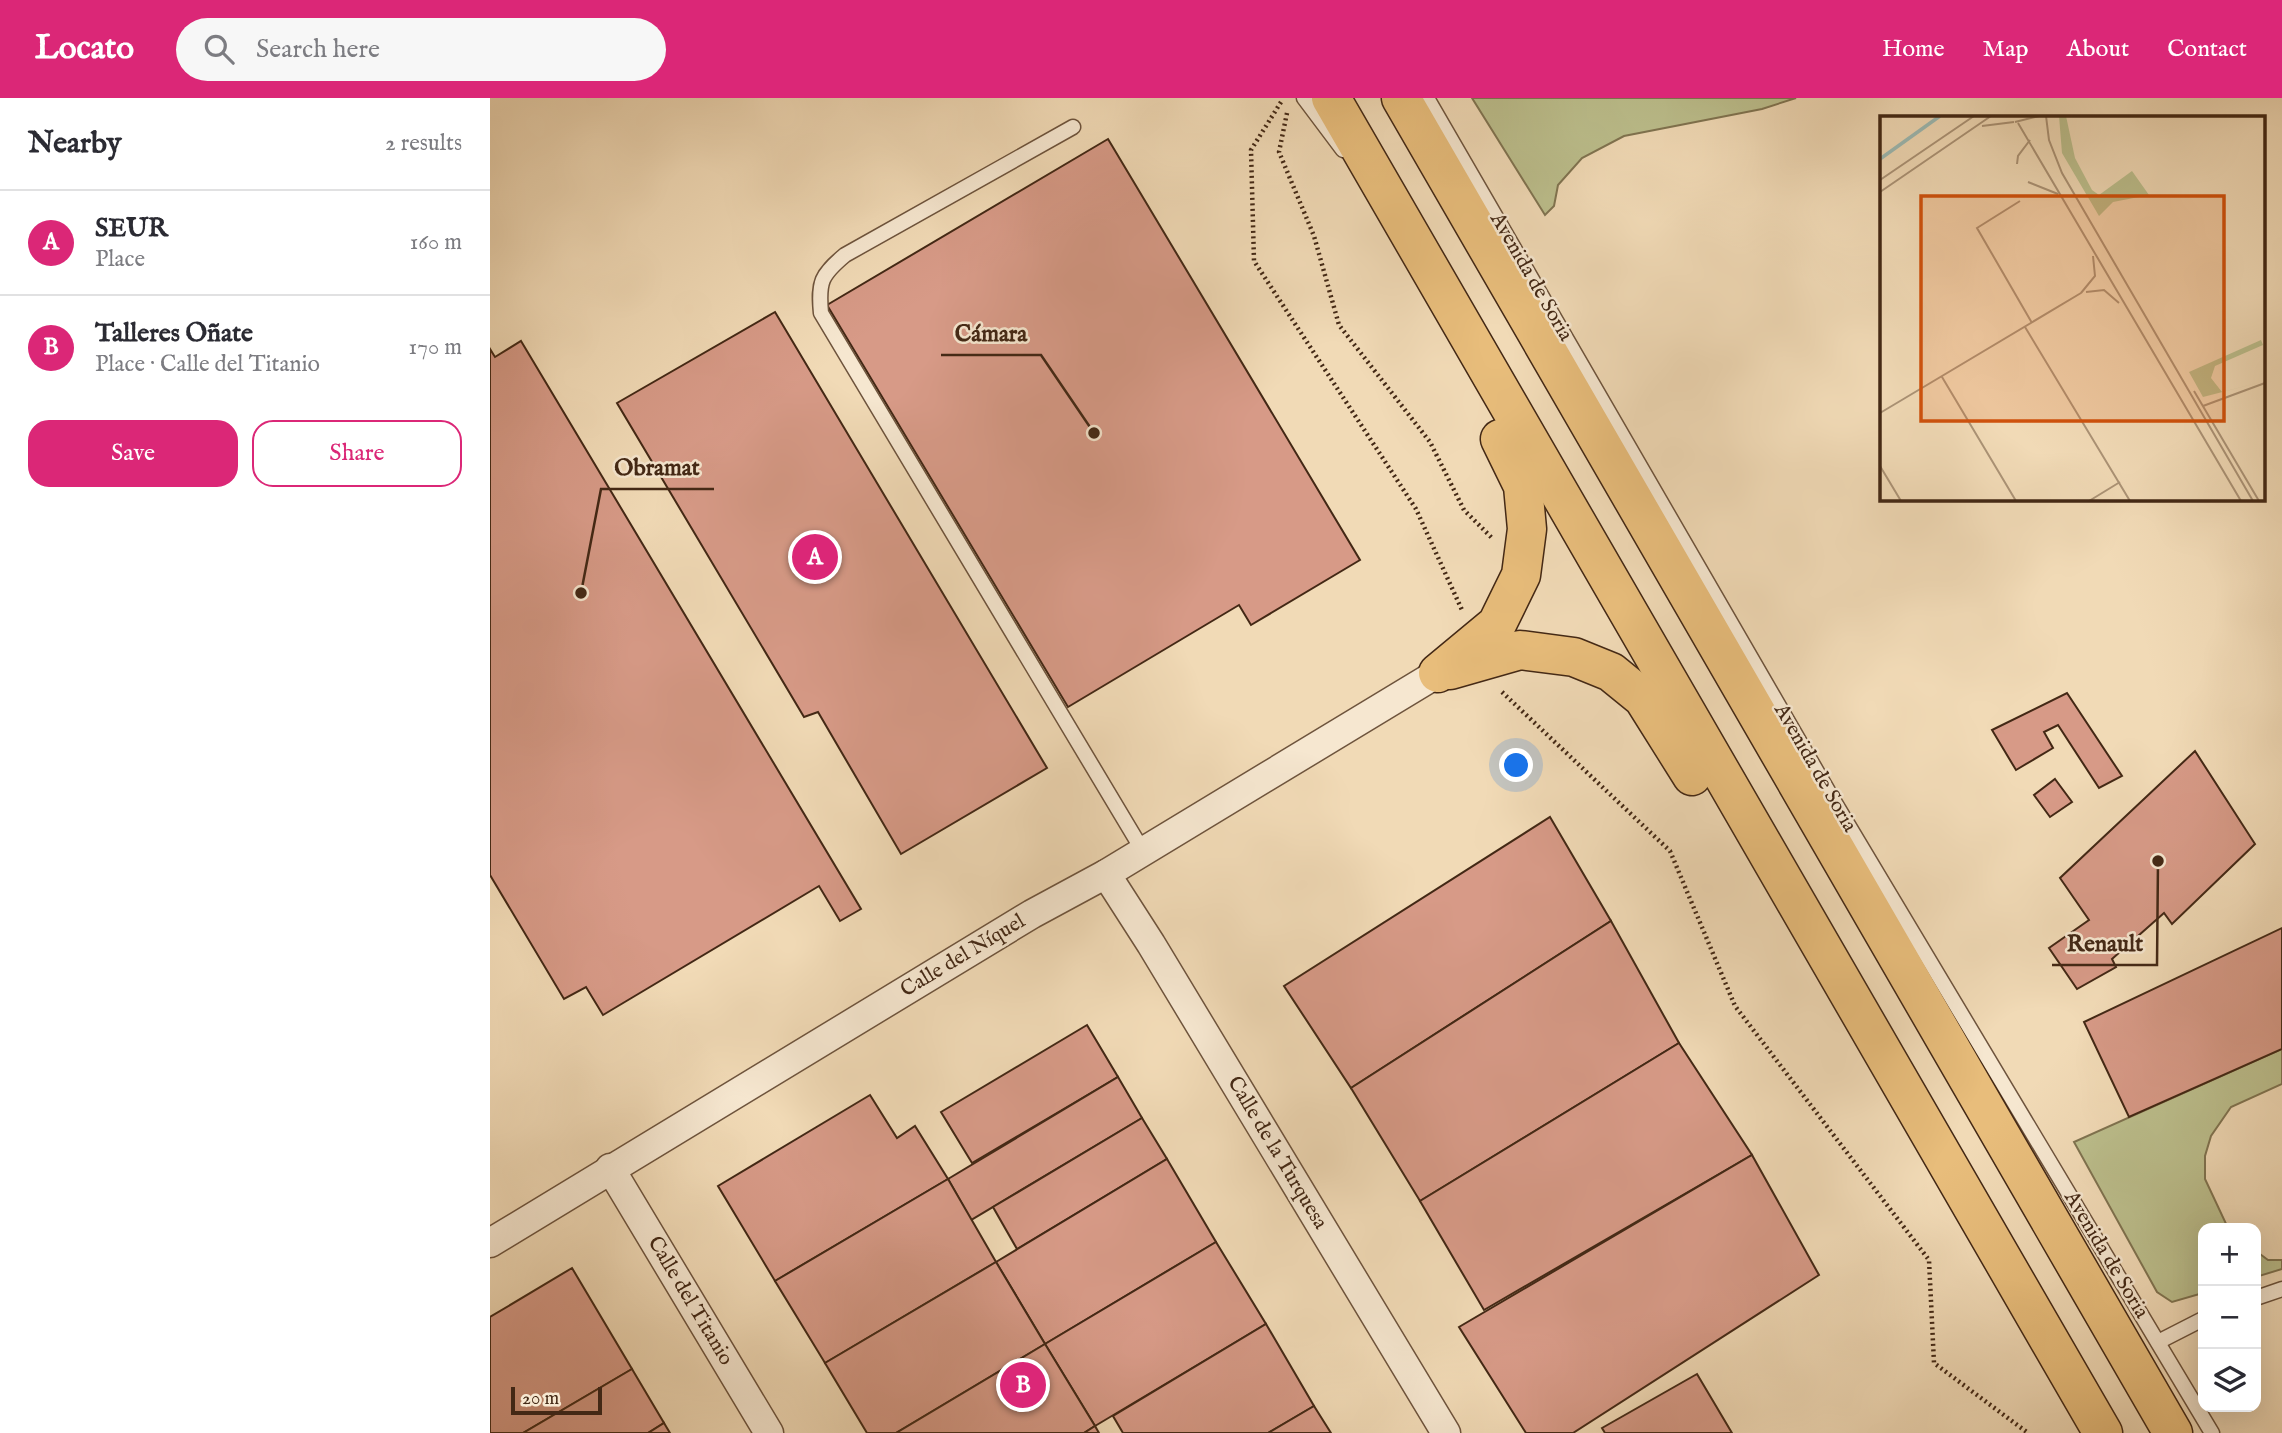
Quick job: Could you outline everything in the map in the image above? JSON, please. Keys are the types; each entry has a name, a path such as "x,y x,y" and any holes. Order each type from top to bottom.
{"highway":[{"path":"1331,98 2103,1433"},
{"name":"Avenida de Soria","path":"1401,98 2173,1433"},
{"path":"1388,200 1460,360 1523,486 1527,529 1521,575 1497,624 1474,654"},
{"path":"1438,673 1474,654 1520,650 1574,657 1611,672 1643,698 1706,798 1776,871"}],"street":[{"name":"Calle del Níquel","path":"490,1243 1032,914 1106,874 1438,673"},
{"name":"Calle de la Turquesa","path":"1106,874 1446,1433"},
{"name":"Calle del Titanio","path":"610,1168 769,1433"}],"lane":[{"path":"1304,98 1328,133 1388,200"},
{"name":"Avenida de Soria","path":"1427,98 1835,803 2212,1433"},
{"path":"1073,127 845,255 825,271 818,290 821,313 1143,851"},
{"path":"2261,1296 2282,1289"},
{"path":"2158,1342 2198,1322"}],"path":[{"path":"1284,98 1251,150 1254,261 1416,509 1467,622 1459,630 1489,680 1670,851 1735,1006 1930,1260 1934,1363 2028,1433"},
{"path":"1287,111 1279,152 1314,236 1339,325 1430,442 1464,510 1493,539"}],"green space":[{"path":"1472,98 1796,98 1762,109 1624,136 1582,158 1558,185 1554,206 1545,215"},
{"path":"2282,1049 2282,1084 2231,1107 2211,1136 2205,1156 2205,1179 2226,1223 2198,1223 2198,1294 2172,1302 2157,1292 2074,1142"},
{"path":"2261,1255 2268,1260 2282,1260 2282,1269 2261,1275"}],"building":[{"path":"1108,139 1360,560 1251,625 1239,605 1068,707 827,305"},
{"path":"775,312 1047,768 901,854 818,712 804,717 617,403"},
{"path":"521,341 861,909 840,921 819,886 603,1015 586,987 564,999 490,875 490,349 495,357"},
{"path":"2067,693 2122,776 2099,788 2058,725 2044,732 2053,748 2016,770 1992,730"},
{"path":"2195,751 2255,844 2172,924 2164,913 2112,959 2116,967 2077,989 2049,948 2089,920 2060,878"},
{"path":"2055,779 2072,802 2050,817 2034,795"},
{"path":"1550,817 1611,921 1351,1088 1284,986"},
{"path":"1611,921 1679,1043 1420,1201 1351,1088"},
{"path":"2282,928 2282,1049 2129,1117 2084,1022"},
{"path":"1087,1025 1118,1077 972,1163 941,1112"},
{"path":"1679,1043 1752,1155 1484,1310 1420,1201"},
{"path":"1118,1077 1142,1118 971,1220 948,1179"},
{"path":"870,1095 897,1138 915,1126 948,1179 775,1281 718,1186"},
{"path":"1142,1118 1167,1159 1017,1249 993,1207"},
{"path":"1752,1155 1819,1275 1573,1433 1526,1433 1459,1327"},
{"path":"1167,1159 1216,1242 1045,1344 996,1262"},
{"path":"948,1179 996,1262 825,1363 775,1281"},
{"path":"1216,1242 1266,1324 1095,1426 1045,1344"},
{"path":"996,1262 1045,1344 896,1433 867,1433 825,1363"},
{"path":"572,1268 632,1369 523,1433 490,1433 490,1317"},
{"path":"1266,1324 1314,1406 1268,1433 1123,1433 1113,1416"},
{"path":"1045,1344 1095,1426 1084,1433 896,1433"},
{"path":"632,1369 664,1423 648,1433 523,1433"},
{"path":"1697,1374 1732,1433 1605,1433 1602,1428"},
{"path":"1314,1406 1331,1433 1268,1433"},
{"path":"664,1423 670,1433 648,1433"},
{"path":"1095,1426 1099,1433 1084,1433"}],"place":[{"name":"Cámara","path":"1094,433"},
{"name":"SEUR","path":"815,557"},
{"name":"Obramat","path":"581,593"},
{"name":"Renault","path":"2158,861"},
{"name":"Talleres Oñate","path":"1023,1385"}]}
